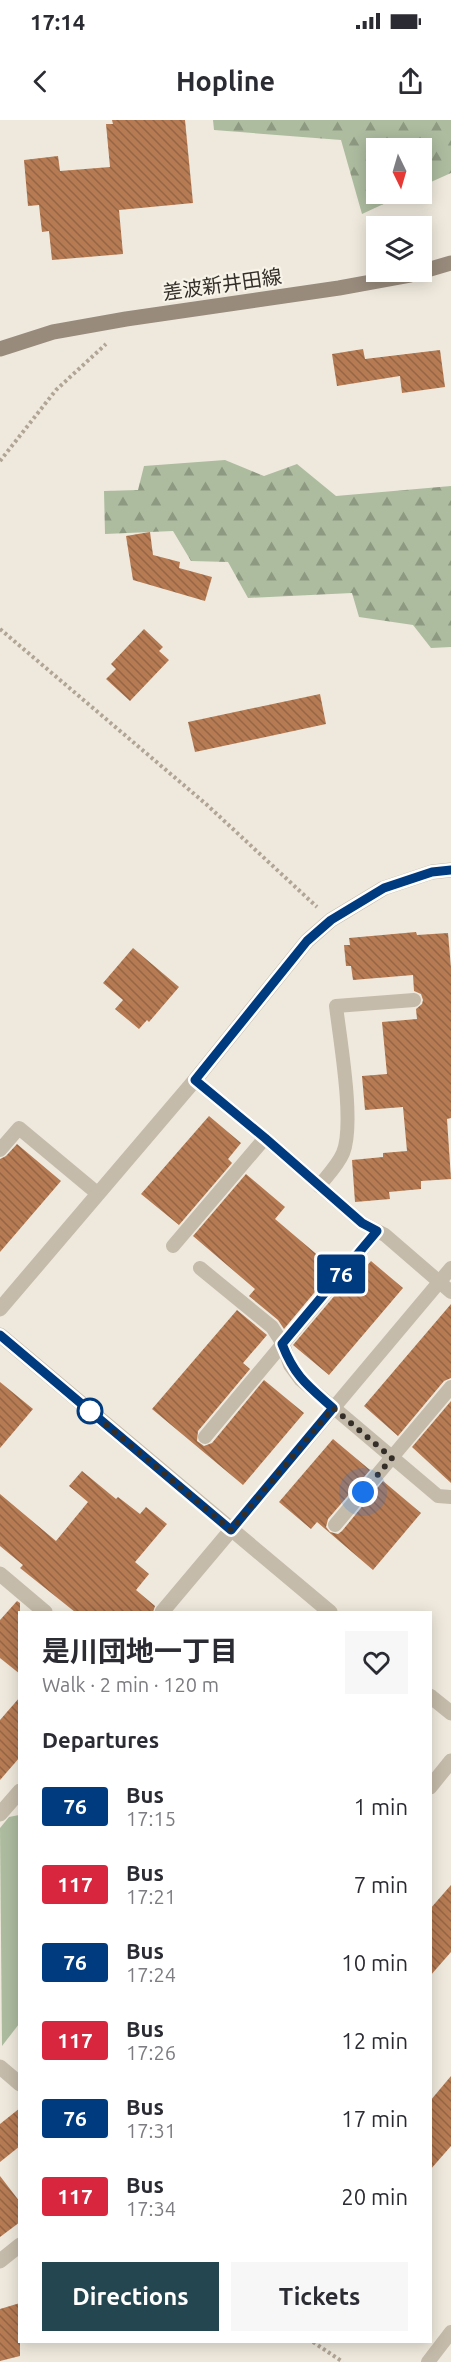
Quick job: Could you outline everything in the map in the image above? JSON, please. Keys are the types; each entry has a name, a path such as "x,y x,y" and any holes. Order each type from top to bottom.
{"main road":[{"name":"差波新井田線","path":"0,349 53,332 339,288 410,275 451,263"}],"street":[{"path":"0,1308 195,1080 307,941 331,920 384,888 432,872 451,870"},
{"path":"0,1335 329,1611"},
{"path":"163,1611 231,1530"},
{"path":"0,1574 44,1611"},
{"path":"432,1698 451,1713"},
{"path":"432,1785 451,1761"},
{"path":"0,1815 18,1793"},
{"path":"1,2069 18,2082"},
{"path":"0,2261 18,2247"}],"lane":[{"path":"319,1186 342,1156 346,1145 347,1096 336,1006 414,1000"},
{"path":"195,1080 362,1223 385,1235 451,1292"},
{"path":"0,1150 19,1128 97,1193"},
{"path":"173,1246 265,1138"},
{"path":"205,1437 377,1231"},
{"path":"200,1268 272,1327 290,1365 301,1380 438,1496 451,1497"},
{"path":"231,1530 451,1268"},
{"path":"335,1525 451,1387"},
{"path":"428,2362 451,2332"}],"path":[{"path":"0,461 56,390 107,344 113,321"},
{"path":"0,629 206,804 331,920"},
{"path":"314,2343 343,2362"}],"green space":[{"path":"213,120 451,120 451,173 432,182 432,138 366,138 366,204 384,204 362,214 341,140 214,130"},
{"path":"225,460 264,476 297,464 336,496 451,486 451,647 431,648 413,625 359,617 352,593 248,598 228,562 191,561 173,531 105,534 104,491 138,490 144,466"},
{"path":"18,1815 18,2025 2,2046 0,1828 9,1817"}],"building":[{"path":"112,120 185,120 193,203 119,210 123,254 52,260 49,231 42,232 39,205 28,206 24,160 58,156 60,171 110,167 106,124 113,124"},
{"path":"363,349 365,359 440,350 445,387 402,393 400,376 337,386 332,354"},
{"path":"150,532 153,555 180,562 179,568 212,577 205,601 133,580 126,536"},
{"path":"144,629 163,647 159,651 169,660 130,701 106,679 116,669 111,664"},
{"path":"320,694 326,724 195,752 188,722"},
{"path":"416,932 417,935 448,933 451,968 451,1118 447,1119 451,1179 421,1181 421,1189 389,1192 390,1199 355,1202 352,1160 383,1157 383,1153 407,1151 403,1107 365,1110 362,1076 387,1074 382,1022 417,1019 416,1009 423,1000 421,994 414,991 413,975 353,980 351,966 346,966 344,945 350,945 349,938"},
{"path":"133,948 179,987 149,1022 147,1020 139,1029 115,1009 123,1000 103,983"},
{"path":"209,1116 241,1143 228,1159 232,1163 179,1225 141,1194"},
{"path":"17,1144 61,1181 0,1252 0,1159"},
{"path":"246,1174 285,1207 275,1219 334,1269 284,1329 278,1320 249,1296 255,1289 193,1236"},
{"path":"371,1261 403,1288 329,1375 293,1345 347,1281 351,1284"},
{"path":"451,1304 451,1378 444,1381 398,1436 364,1406"},
{"path":"237,1310 267,1335 243,1363 250,1369 198,1431 197,1441 204,1446 212,1443 264,1380 304,1413 243,1485 152,1409"},
{"path":"0,1382 33,1409 0,1448"},
{"path":"451,1401 451,1483 412,1447"},
{"path":"333,1439 370,1470 328,1519 326,1527 330,1532 338,1534 342,1531 383,1481 421,1513 373,1570 317,1522 311,1529 279,1502"},
{"path":"82,1471 116,1499 118,1497 140,1514 146,1507 167,1524 135,1562 149,1574 136,1590 155,1606 153,1611 74,1611 20,1568 23,1565 0,1546 0,1494 56,1541 88,1502 69,1486"},
{"path":"17,1601 20,1603 18,1672 0,1658 0,1620"},
{"path":"18,1699 18,1759 0,1780 0,1720"},
{"path":"451,1885 451,1952 432,1974 432,1907"},
{"path":"451,2076 451,2146 432,2168 432,2099"},
{"path":"18,2110 18,2148 0,2162 0,2124"},
{"path":"0,2176 18,2199 18,2224 0,2237"},
{"path":"18,2304 20,2356 0,2361 0,2309"}],"bus line":[{"name":"76","path":"0,1335 231,1530 333,1408 301,1380 290,1365 282,1344 377,1231 362,1223 195,1080 307,941 331,920 384,888 432,872 451,870"}],"route":[{"path":"90,1411 231,1530 333,1408 392,1458 363,1492"}]}
